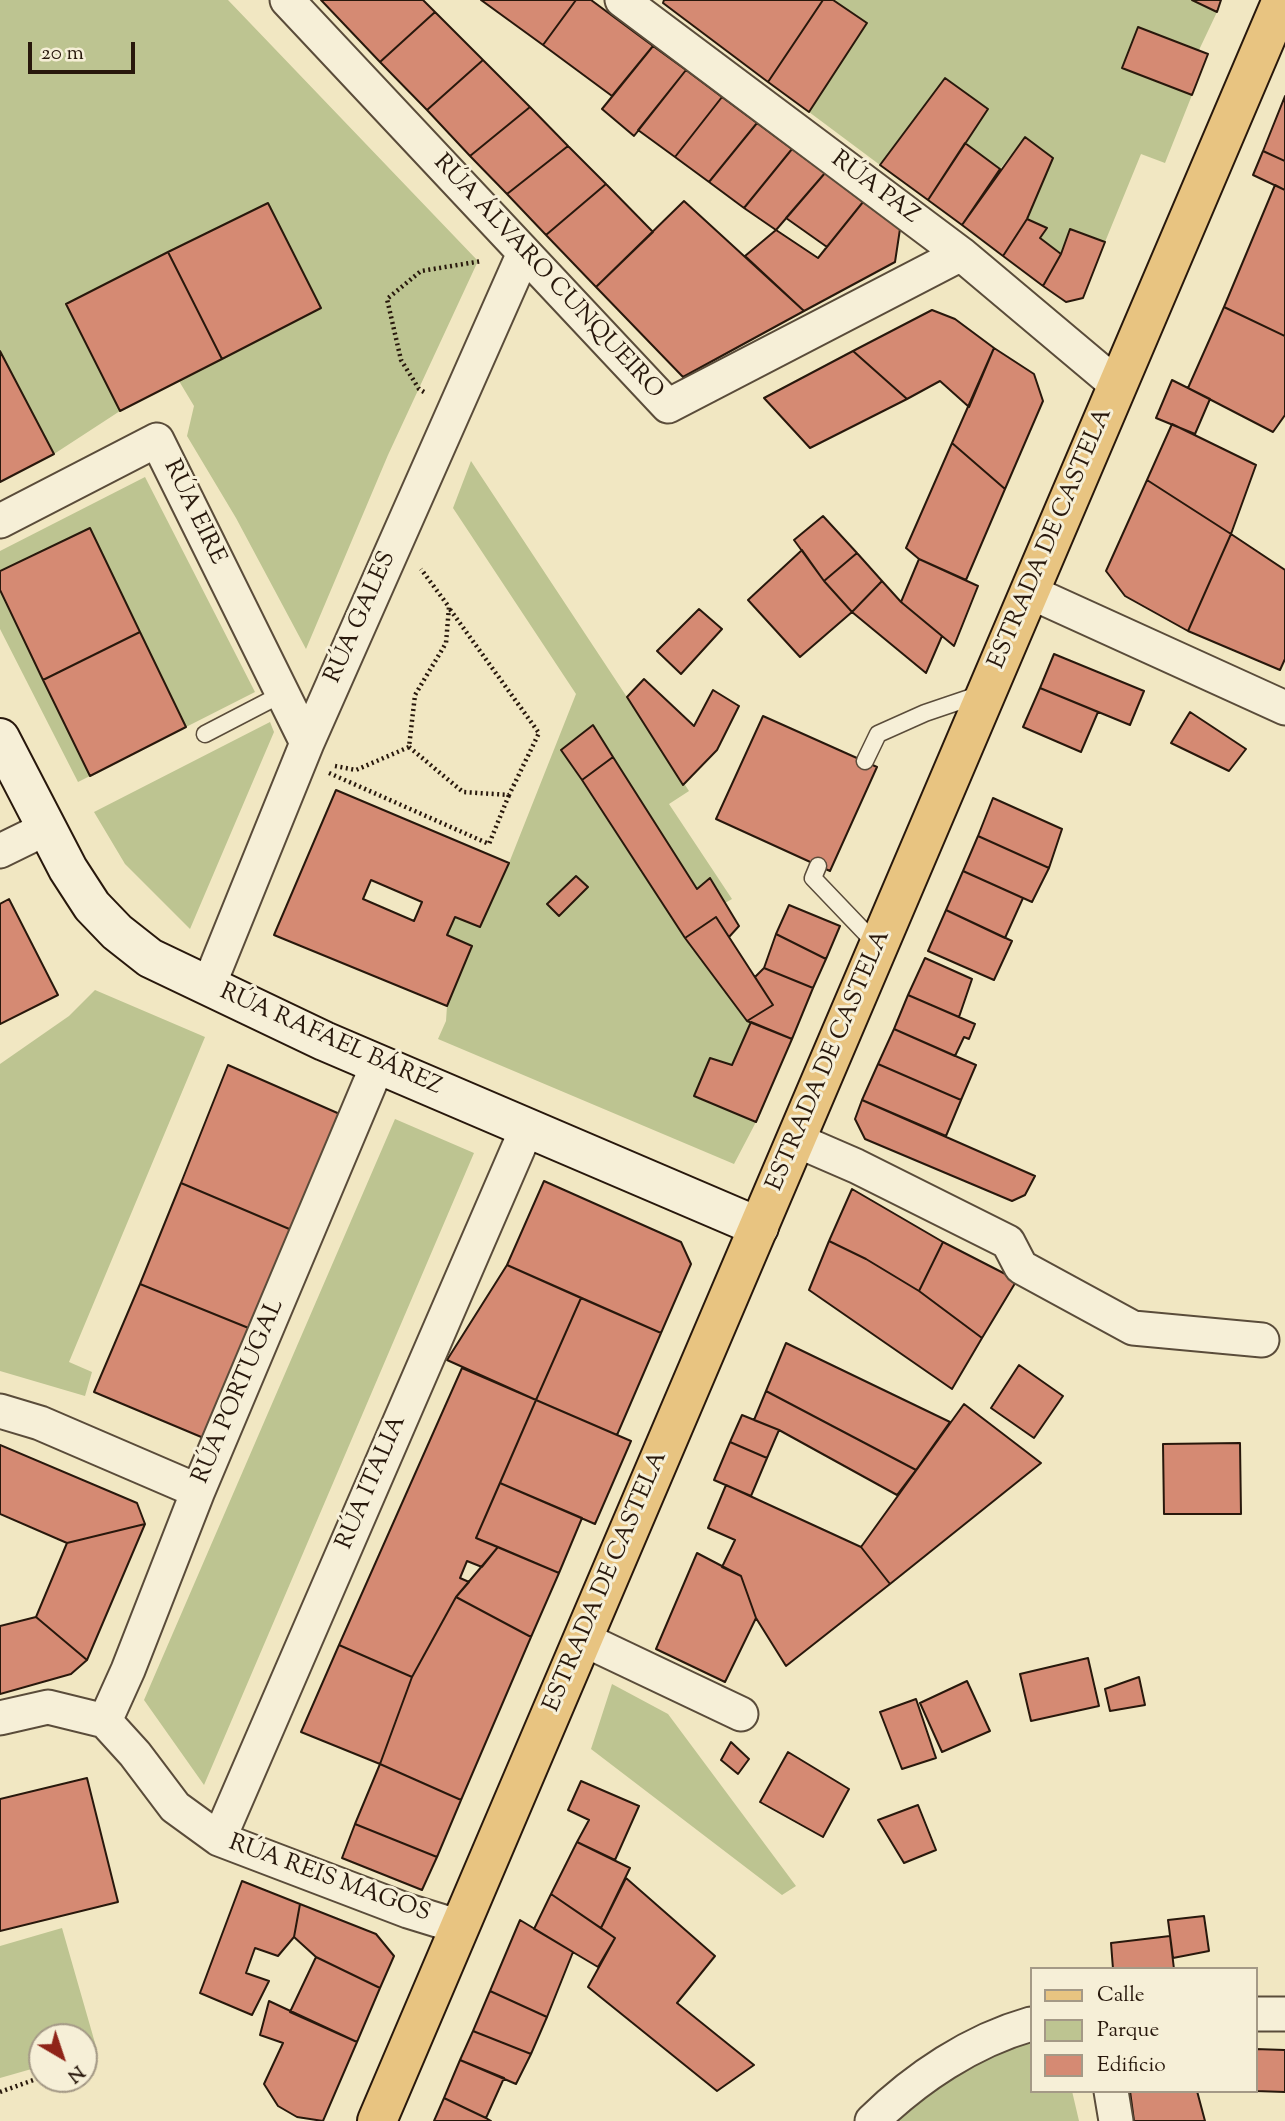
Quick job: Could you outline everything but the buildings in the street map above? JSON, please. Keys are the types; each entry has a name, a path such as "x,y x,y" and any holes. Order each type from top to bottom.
{"main road":[{"name":"ESTRADA DE CASTELA","path":"377,2121 1282,0"}],"street":[{"name":"RÚA ÁLVARO CUNQUEIRO","path":"288,0 668,406 961,254"},
{"name":"RÚA PAZ","path":"622,0 961,254 1118,387"},
{"name":"RÚA GALES","path":"208,987 303,752 524,253"},
{"name":"RÚA EIRE","path":"0,521 157,440 282,694 303,752"},
{"path":"1030,592 1285,708"},
{"name":"RÚA RAFAEL BÁREZ","path":"0,738 92,906 117,932 150,958 379,1064 759,1227"},
{"path":"0,851 47,828"},
{"name":"RÚA PORTUGAL","path":"105,1721 128,1670 198,1491 379,1064"},
{"name":"RÚA ITALIA","path":"219,1839 527,1128"},
{"path":"796,1140 856,1166 1008,1242 1021,1266 1133,1328 1262,1340"},
{"path":"0,1411 40,1423 198,1491"},
{"path":"583,1639 741,1714"},
{"path":"0,1718 48,1707 105,1721"},
{"name":"RÚA REIS MAGOS","path":"105,1721 135,1754 175,1807 219,1839 408,1911 460,1927"},
{"path":"1257,2014 1285,2014"},
{"path":"872,2121 900,2095 950,2060 982,2043 1030,2024"},
{"path":"1111,2093 1116,2121"}],"lane":[{"path":"865,761 878,734 925,713 987,692"},
{"path":"205,734 282,694"},
{"path":"818,866 813,878 878,947"}],"path":[{"path":"455,410 419,389 401,360 387,299 421,271 524,253"},
{"path":"303,752 489,844 539,733 398,537"},
{"path":"409,747 415,695 446,643 449,607"},
{"path":"303,752 356,770 409,747"},
{"path":"409,747 463,792 509,795"},
{"path":"0,2092 28,2082"}],"green space":[{"path":"0,0 228,0 478,261 388,455 306,649 236,518 187,436 194,406 179,381 320,308 267,203 66,304 120,411 54,454 0,351"},
{"path":"833,0 1192,0 1217,12 1199,50 1138,28 1123,68 1192,95 1165,163 1141,154 1105,242 1070,229 1061,254 1040,238 1047,228 1027,219 1053,158 1025,137 1000,169 965,143 945,78 880,165 809,112 867,23"},
{"path":"471,461 689,791 669,804 732,899 725,903 711,878 697,889 593,725 561,750 685,938 747,1021 751,1022 732,1065 710,1058 694,1095 756,1122 734,1164 438,1039 446,1021 447,1006 472,946 447,935 455,917 480,927 509,863 576,694 453,508","holes":["576,876 587,887 559,916 547,904"]},
{"path":"145,477 255,692 186,727 90,528 0,571 0,551"},
{"path":"0,590 90,776 78,782 0,629"},
{"path":"270,722 274,732 190,929 125,864 94,812"},
{"path":"95,990 205,1037 69,1362 92,1372 85,1396 0,1371 0,1064 69,1016"},
{"path":"395,1119 474,1153 204,1785 144,1700"},
{"path":"612,1684 668,1714 796,1886 782,1895 591,1749"},
{"path":"62,1928 89,2023 28,2023 28,2070 0,2078 0,1946"},
{"path":"1030,2041 1030,2093 1072,2093 1079,2121 895,2121 960,2074"}]}
